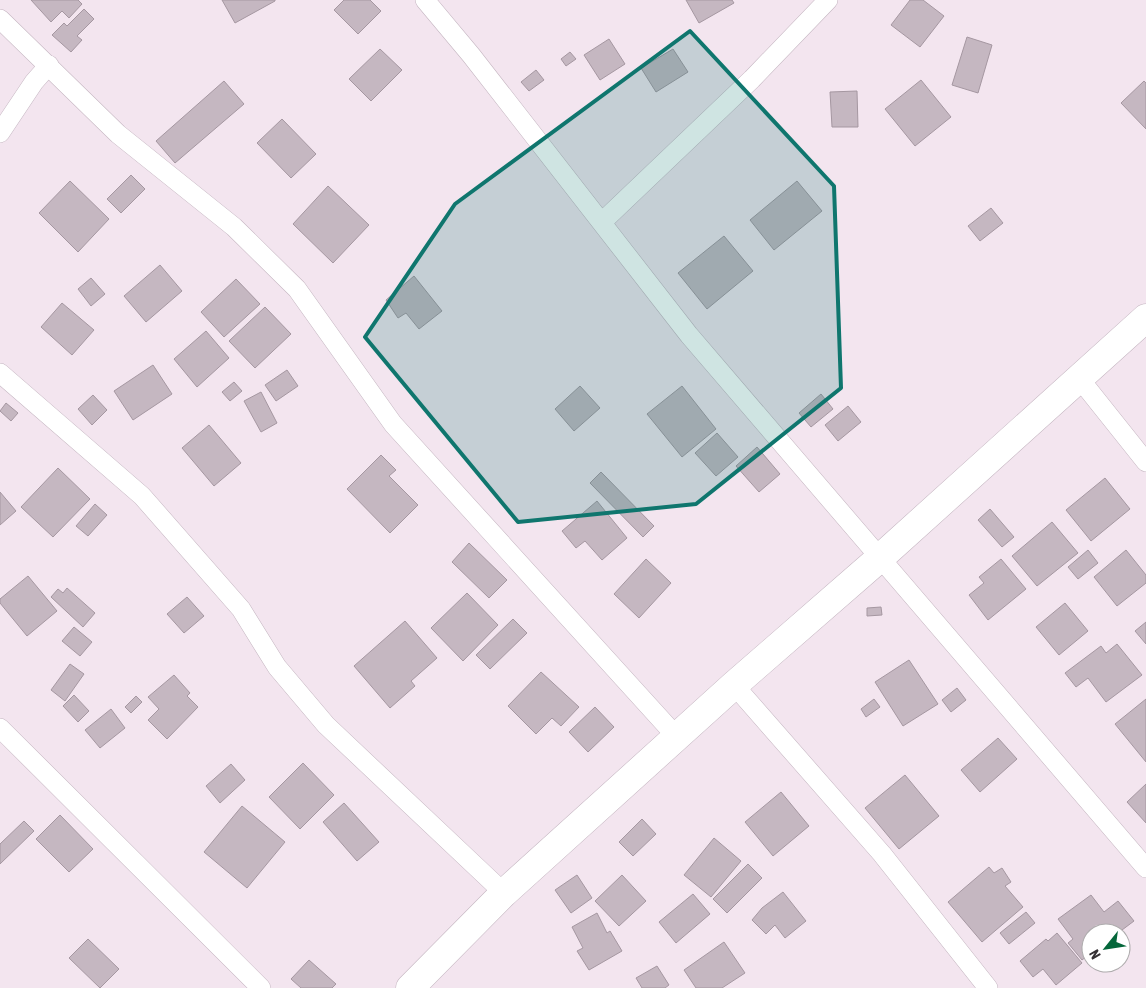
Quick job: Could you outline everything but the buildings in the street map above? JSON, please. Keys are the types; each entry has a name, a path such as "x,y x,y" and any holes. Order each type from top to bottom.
{"main road":[{"path":"410,988 504,893 676,736 881,557 1146,318"}],"street":[{"path":"425,0 472,55 689,335 1146,868"},
{"path":"602,222 752,78 828,0"},
{"path":"0,19 118,134 234,227 297,289 392,424 676,736"},
{"path":"0,134 34,82 49,65"},
{"path":"0,373 142,496 241,609 278,667 326,725 504,893"},
{"path":"1079,378 1146,462"},
{"path":"734,685 882,854 988,988"},
{"path":"0,728 261,988"}],"highlighted area":[{"path":"690,31 834,186 841,388 696,504 518,522 365,337 455,204"}]}
